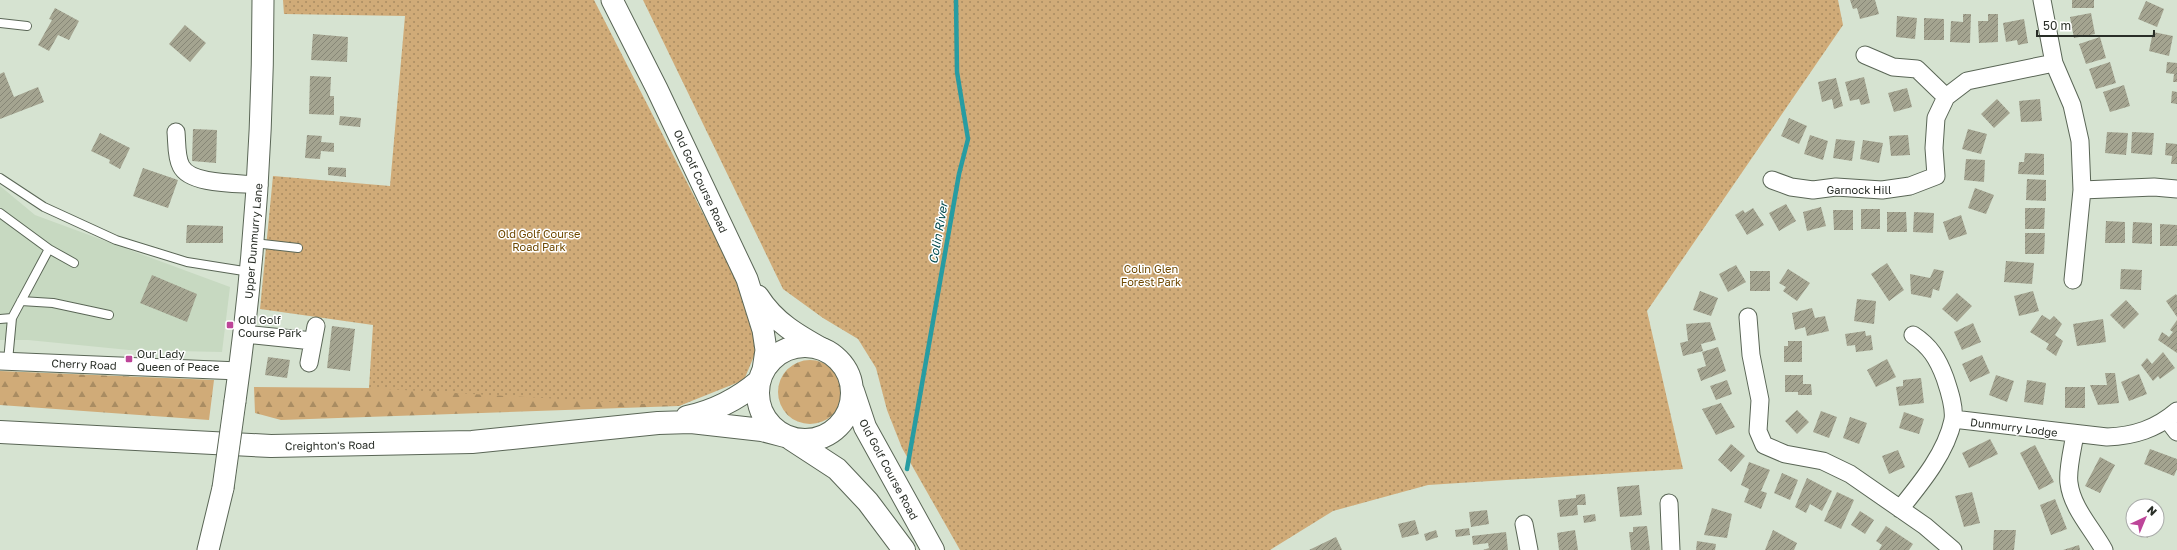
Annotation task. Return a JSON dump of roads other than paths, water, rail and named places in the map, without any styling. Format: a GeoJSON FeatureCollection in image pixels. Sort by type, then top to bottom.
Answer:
{"type":"FeatureCollection","features":[{"type":"Feature","properties":{"kind":"highway"},"geometry":{"type":"LineString","coordinates":[[794,438],[827,435],[839,426],[847,415],[852,401],[852,386],[843,366],[826,351],[812,346],[797,346],[783,351],[771,360],[761,376],[757,394],[759,406],[765,419],[773,429],[794,438],[836,469],[868,502],[906,550]]}},
{"type":"Feature","properties":{"kind":"highway","name":"Creighton's Road"},"geometry":{"type":"LineString","coordinates":[[658,423],[691,416],[720,407],[744,394],[761,376]]}},
{"type":"Feature","properties":{"kind":"highway","name":"Old Golf Course Road"},"geometry":{"type":"LineString","coordinates":[[852,386],[865,427],[933,550]]}},
{"type":"Feature","properties":{"kind":"highway","name":"Creighton's Road"},"geometry":{"type":"LineString","coordinates":[[0,432],[287,446],[472,442],[658,423],[691,422],[762,430],[794,438]]}},
{"type":"Feature","properties":{"kind":"street","name":"Upper Dunmurry Lane"},"geometry":{"type":"LineString","coordinates":[[208,550],[223,488],[244,334],[254,243],[259,185],[263,0]]}},
{"type":"Feature","properties":{"kind":"street","name":"Old Golf Course Road"},"geometry":{"type":"LineString","coordinates":[[612,0],[657,89],[747,279],[764,330],[766,350],[761,376]]}},
{"type":"Feature","properties":{"kind":"street"},"geometry":{"type":"LineString","coordinates":[[2042,0],[2054,63],[2072,105],[2080,141],[2082,190],[2073,280]]}},
{"type":"Feature","properties":{"kind":"street"},"geometry":{"type":"LineString","coordinates":[[1865,55],[1893,67],[1917,69],[1946,97]]}},
{"type":"Feature","properties":{"kind":"street","name":"Garnock Hill"},"geometry":{"type":"LineString","coordinates":[[1772,180],[1791,188],[1813,190],[1836,187],[1882,190],[1910,186],[1936,176],[1934,148],[1936,118],[1946,97],[1967,82],[2054,63]]}},
{"type":"Feature","properties":{"kind":"street"},"geometry":{"type":"LineString","coordinates":[[176,132],[180,164],[184,172],[196,179],[259,185]]}},
{"type":"Feature","properties":{"kind":"street"},"geometry":{"type":"LineString","coordinates":[[2082,190],[2154,187],[2177,189]]}},
{"type":"Feature","properties":{"kind":"street"},"geometry":{"type":"LineString","coordinates":[[747,279],[766,308],[779,322],[826,351]]}},
{"type":"Feature","properties":{"kind":"street"},"geometry":{"type":"LineString","coordinates":[[1748,317],[1751,355],[1760,400],[1758,431],[1764,445],[1785,454],[1823,461],[1850,474],[1925,526],[1953,550]]}},
{"type":"Feature","properties":{"kind":"street"},"geometry":{"type":"LineString","coordinates":[[244,334],[315,334],[310,363]]}},
{"type":"Feature","properties":{"kind":"street"},"geometry":{"type":"LineString","coordinates":[[1900,509],[1935,462],[1953,419],[1949,388],[1939,362],[1927,344],[1913,335]]}},
{"type":"Feature","properties":{"kind":"street","name":"Cherry Road"},"geometry":{"type":"LineString","coordinates":[[4,361],[239,371]]}},
{"type":"Feature","properties":{"kind":"street","name":"Dunmurry Lodge"},"geometry":{"type":"LineString","coordinates":[[1953,419],[2107,437],[2125,437],[2148,431],[2174,421]]}},
{"type":"Feature","properties":{"kind":"street"},"geometry":{"type":"LineString","coordinates":[[2075,434],[2068,482],[2075,505],[2093,530],[2104,550]]}},
{"type":"Feature","properties":{"kind":"street"},"geometry":{"type":"LineString","coordinates":[[1669,503],[1671,550]]}},
{"type":"Feature","properties":{"kind":"street"},"geometry":{"type":"LineString","coordinates":[[1524,524],[1529,550]]}},
{"type":"Feature","properties":{"kind":"lane"},"geometry":{"type":"LineString","coordinates":[[0,23],[27,26]]}},
{"type":"Feature","properties":{"kind":"lane"},"geometry":{"type":"LineString","coordinates":[[0,178],[44,207],[116,240],[186,262],[250,273]]}},
{"type":"Feature","properties":{"kind":"lane"},"geometry":{"type":"LineString","coordinates":[[0,213],[49,249],[74,263]]}},
{"type":"Feature","properties":{"kind":"lane"},"geometry":{"type":"LineString","coordinates":[[254,243],[298,248]]}},
{"type":"Feature","properties":{"kind":"lane"},"geometry":{"type":"LineString","coordinates":[[4,361],[12,318],[49,249]]}},
{"type":"Feature","properties":{"kind":"lane"},"geometry":{"type":"LineString","coordinates":[[21,301],[53,304],[109,315]]}},
{"type":"Feature","properties":{"kind":"lane"},"geometry":{"type":"LineString","coordinates":[[0,319],[12,318]]}},
{"type":"Feature","properties":{"kind":"waterway","name":"Colin River"},"geometry":{"type":"LineString","coordinates":[[907,469],[959,174],[968,139],[957,72],[956,0]]}},
{"type":"Feature","properties":{"kind":"place","name":"Old Golf Course Park"},"geometry":{"type":"Point","coordinates":[230,325]}},
{"type":"Feature","properties":{"kind":"place","name":"Our Lady Queen of Peace"},"geometry":{"type":"Point","coordinates":[129,359]}},
{"type":"Feature","properties":{"kind":"park label","name":"Old Golf Course Road Park"},"geometry":{"type":"Point","coordinates":[539,239]}},
{"type":"Feature","properties":{"kind":"park label","name":"Colin Glen Forest Park"},"geometry":{"type":"Point","coordinates":[1151,274]}}]}
